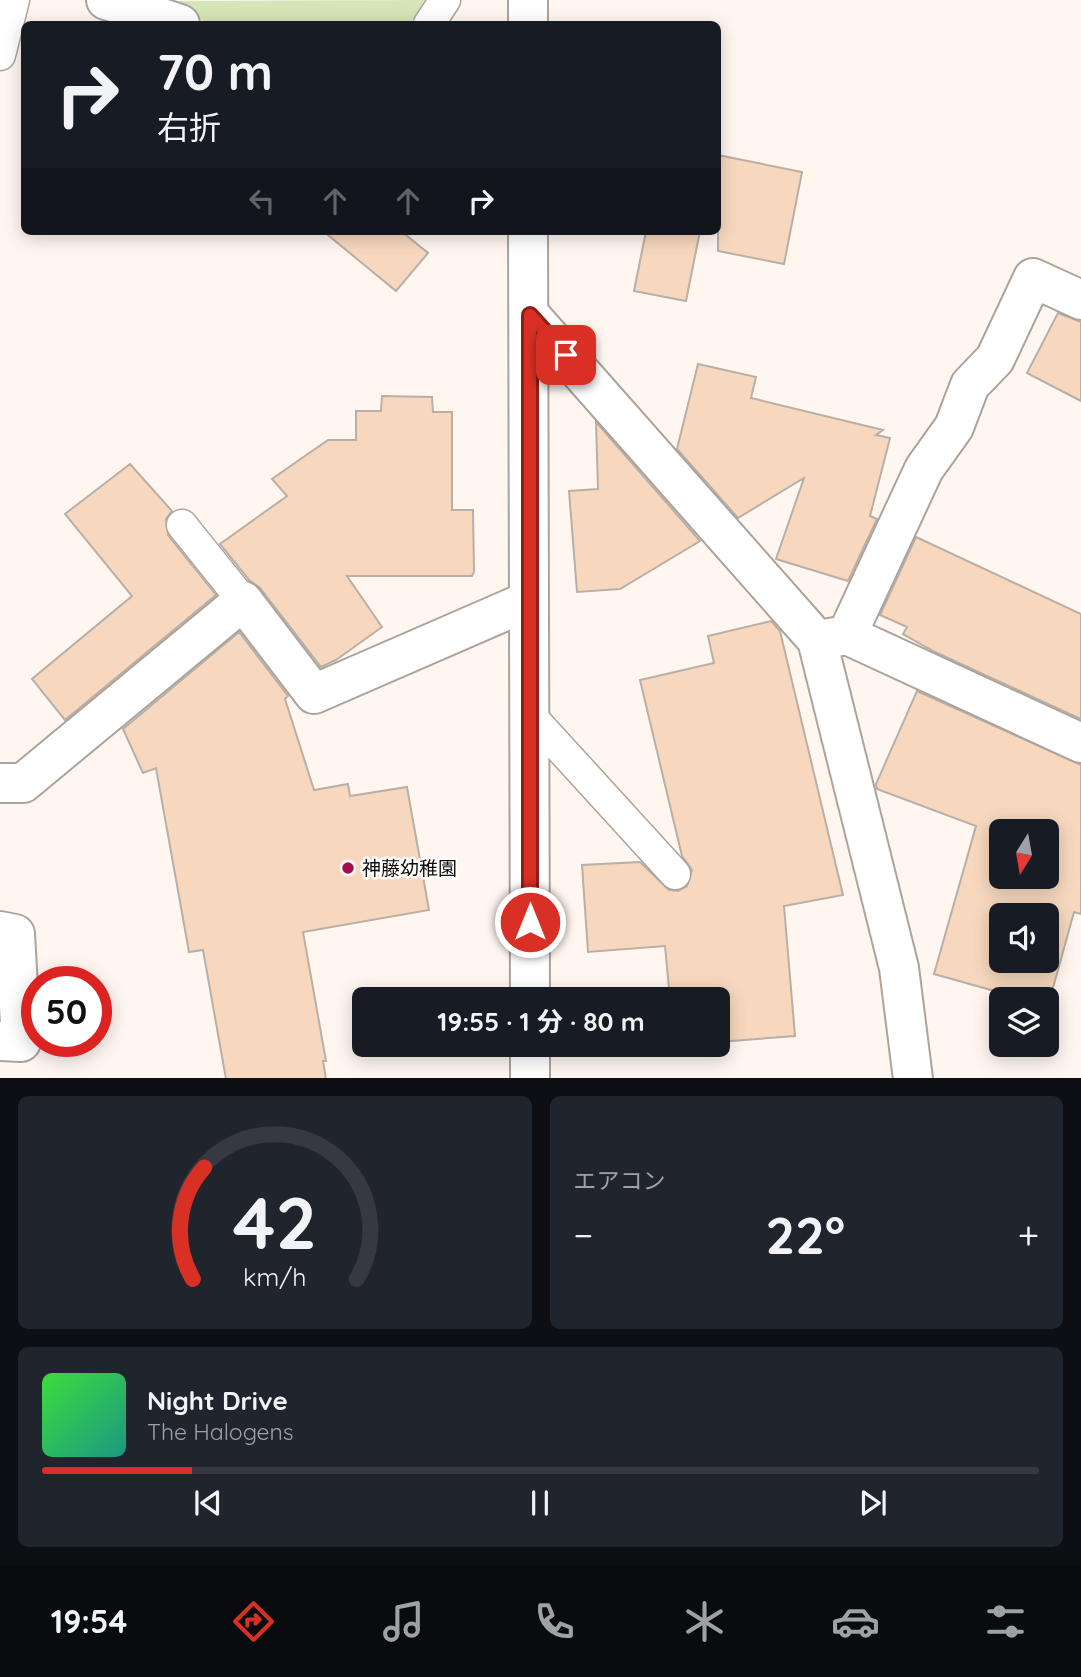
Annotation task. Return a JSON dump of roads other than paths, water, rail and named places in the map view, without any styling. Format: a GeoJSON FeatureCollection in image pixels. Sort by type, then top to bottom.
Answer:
{"type":"FeatureCollection","features":[{"type":"Feature","properties":{"kind":"street"},"geometry":{"type":"LineString","coordinates":[[106,0],[171,21]]}},
{"type":"Feature","properties":{"kind":"street"},"geometry":{"type":"LineString","coordinates":[[528,0],[528,21]]}},
{"type":"Feature","properties":{"kind":"street"},"geometry":{"type":"LineString","coordinates":[[528,235],[530,987]]}},
{"type":"Feature","properties":{"kind":"street"},"geometry":{"type":"LineString","coordinates":[[913,1078],[899,968],[832,637],[924,469],[954,427],[970,385],[995,359],[1033,278],[1081,300]]}},
{"type":"Feature","properties":{"kind":"street"},"geometry":{"type":"LineString","coordinates":[[530,315],[832,637],[1081,743]]}},
{"type":"Feature","properties":{"kind":"street"},"geometry":{"type":"LineString","coordinates":[[0,783],[23,783],[243,601],[314,694],[528,601]]}},
{"type":"Feature","properties":{"kind":"street"},"geometry":{"type":"LineString","coordinates":[[0,931],[15,934],[21,1042],[0,1041]]}},
{"type":"Feature","properties":{"kind":"street"},"geometry":{"type":"LineString","coordinates":[[530,1057],[530,1078]]}},
{"type":"Feature","properties":{"kind":"lane"},"geometry":{"type":"LineString","coordinates":[[0,55],[15,0]]}},
{"type":"Feature","properties":{"kind":"lane"},"geometry":{"type":"LineString","coordinates":[[431,21],[446,0]]}},
{"type":"Feature","properties":{"kind":"lane"},"geometry":{"type":"LineString","coordinates":[[182,525],[243,601]]}},
{"type":"Feature","properties":{"kind":"lane"},"geometry":{"type":"LineString","coordinates":[[529,714],[675,874]]}},
{"type":"Feature","properties":{"kind":"place","name":"神藤幼稚園"},"geometry":{"type":"Point","coordinates":[348,868]}}]}
